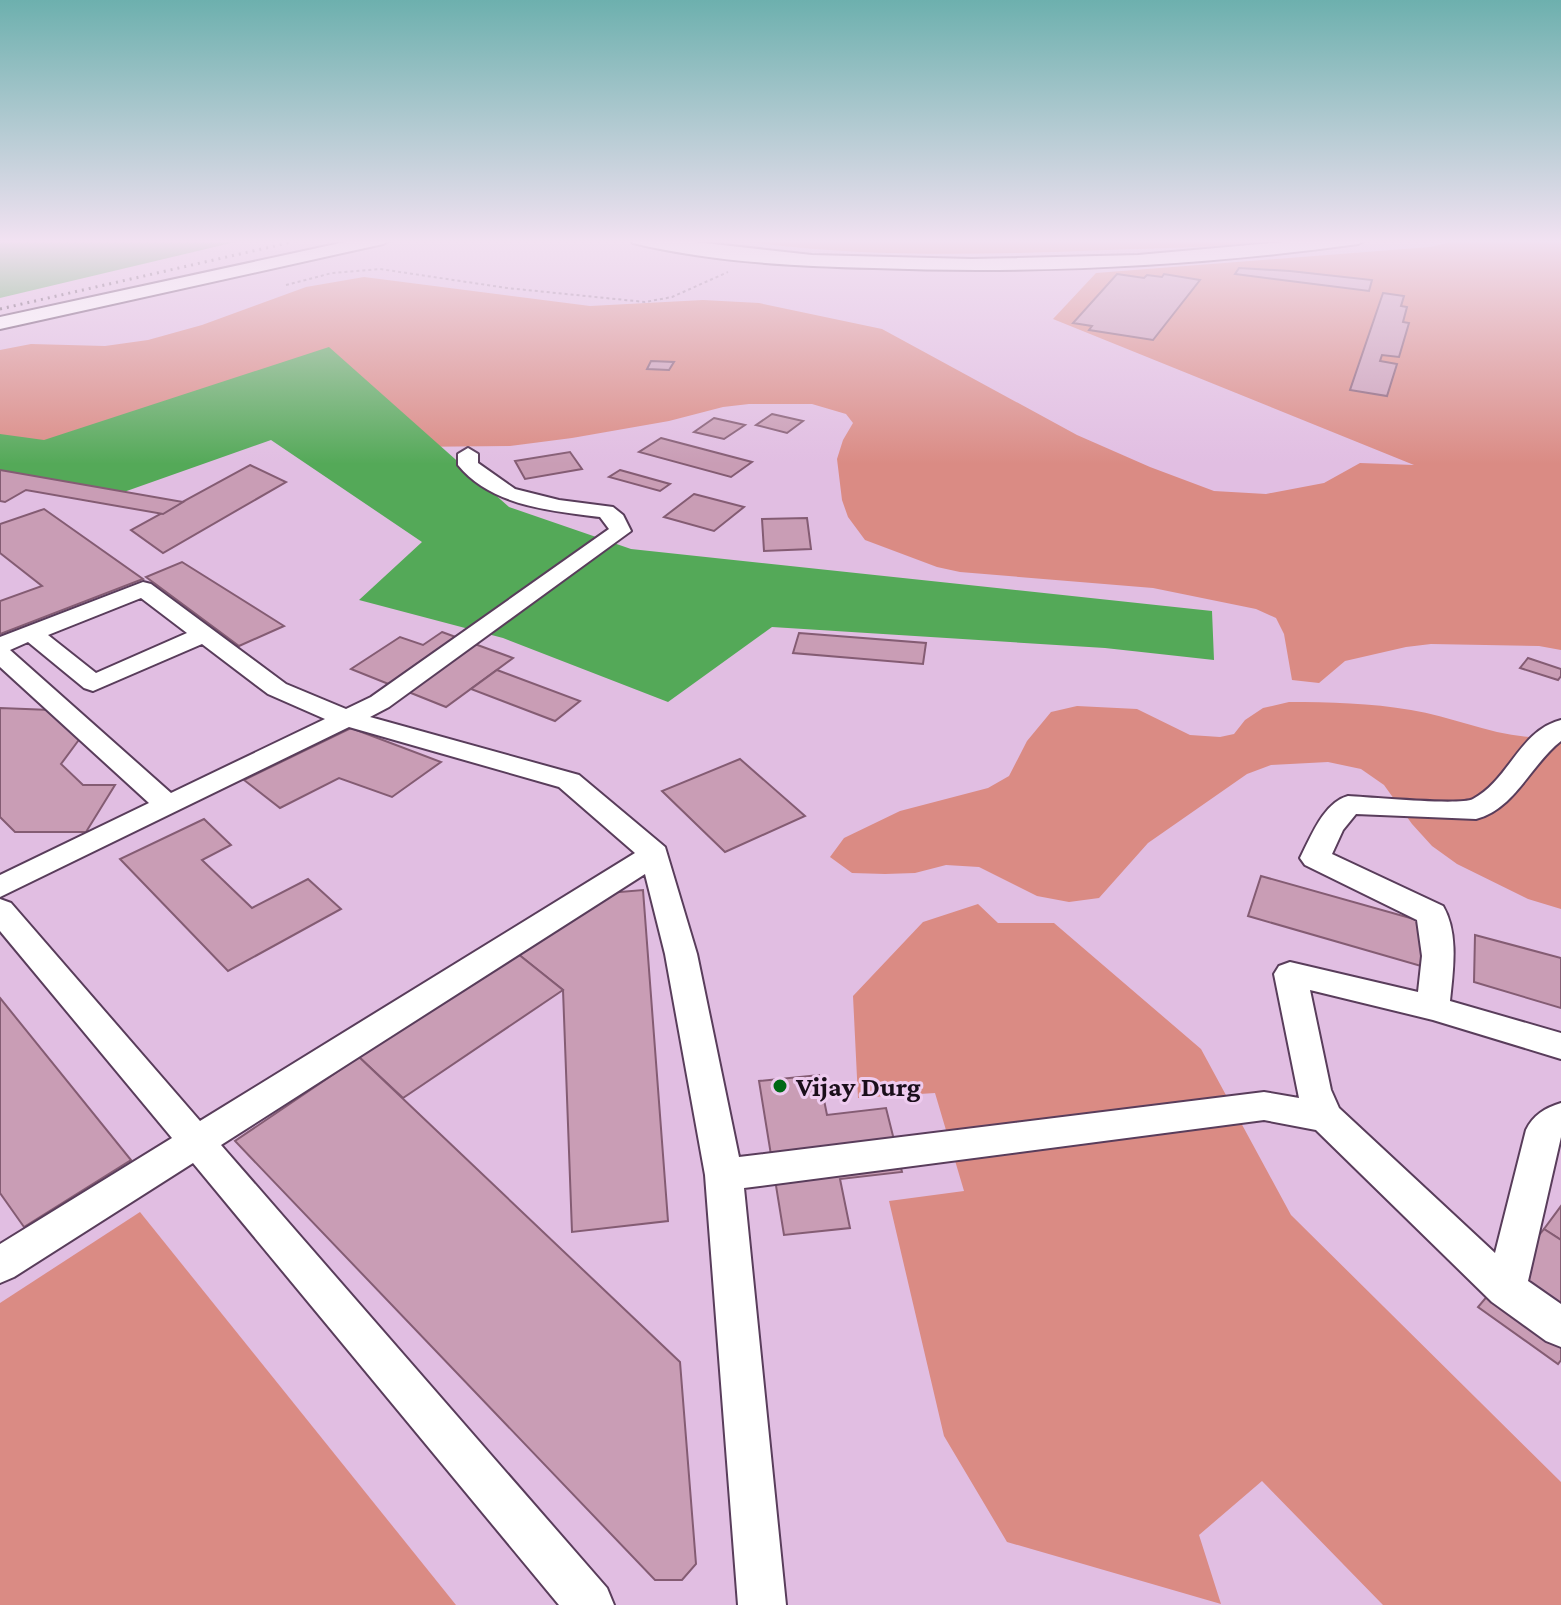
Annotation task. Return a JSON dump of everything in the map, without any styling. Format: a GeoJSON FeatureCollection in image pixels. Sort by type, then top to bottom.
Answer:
{"type":"FeatureCollection","features":[{"type":"Feature","properties":{"kind":"main road"},"geometry":{"type":"LineString","coordinates":[[0,323],[38,314]]}},
{"type":"Feature","properties":{"kind":"lane"},"geometry":{"type":"LineString","coordinates":[[0,887],[166,803],[380,702],[620,531],[616,519],[606,511],[559,506],[508,493],[468,465],[468,454]]}},
{"type":"Feature","properties":{"kind":"lane"},"geometry":{"type":"LineString","coordinates":[[0,645],[143,589],[277,689],[343,717],[569,781],[655,854],[681,954],[724,1175],[762,1605]]}},
{"type":"Feature","properties":{"kind":"lane"},"geometry":{"type":"LineString","coordinates":[[31,633],[93,683],[204,634]]}},
{"type":"Feature","properties":{"kind":"lane"},"geometry":{"type":"LineString","coordinates":[[0,654],[166,803]]}},
{"type":"Feature","properties":{"kind":"lane"},"geometry":{"type":"LineString","coordinates":[[1433,1008],[1438,956],[1432,914],[1315,858],[1330,827],[1348,805],[1476,810],[1499,794],[1537,746],[1561,728]]}},
{"type":"Feature","properties":{"kind":"lane"},"geometry":{"type":"LineString","coordinates":[[4,1254],[196,1141],[655,854]]}},
{"type":"Feature","properties":{"kind":"lane"},"geometry":{"type":"LineString","coordinates":[[0,910],[590,1605]]}},
{"type":"Feature","properties":{"kind":"lane"},"geometry":{"type":"LineString","coordinates":[[1561,1046],[1433,1008],[1290,974],[1313,1090],[1326,1118],[1506,1289],[1561,1328]]}},
{"type":"Feature","properties":{"kind":"lane"},"geometry":{"type":"LineString","coordinates":[[724,1175],[1264,1106],[1326,1118]]}},
{"type":"Feature","properties":{"kind":"lane"},"geometry":{"type":"LineString","coordinates":[[1506,1289],[1544,1130],[1561,1117]]}},
{"type":"Feature","properties":{"kind":"shaded area"},"geometry":{"type":"Polygon","coordinates":[[[232,314],[811,314],[882,329],[1077,435],[1214,491],[1266,494],[1324,483],[1360,463],[1414,465],[1053,319],[1058,314],[1561,314],[1561,650],[1539,646],[1431,644],[1345,661],[1319,683],[1292,680],[1284,634],[1276,618],[1256,609],[1153,588],[960,572],[937,567],[865,540],[848,517],[842,500],[837,459],[853,423],[846,414],[812,404],[723,407],[669,421],[510,446],[404,447],[333,433],[0,455],[0,350],[31,344],[105,346],[148,340],[232,314]]]}},
{"type":"Feature","properties":{"kind":"shaded area"},"geometry":{"type":"Polygon","coordinates":[[[329,347],[509,507],[631,549],[1212,611],[1214,660],[1105,648],[772,627],[668,702],[503,638],[359,600],[422,542],[271,440],[121,493],[0,471],[0,434],[44,440],[329,347]]]}},
{"type":"Feature","properties":{"kind":"shaded area"},"geometry":{"type":"Polygon","coordinates":[[[1289,702],[1350,703],[1396,708],[1504,733],[1542,738],[1561,736],[1561,909],[1528,899],[1457,864],[1432,846],[1384,785],[1361,769],[1328,762],[1271,765],[1247,774],[1148,843],[1099,898],[1069,902],[1037,896],[979,867],[946,865],[915,873],[852,873],[830,857],[844,838],[900,811],[988,788],[1009,776],[1027,741],[1051,712],[1077,706],[1137,709],[1190,735],[1220,737],[1234,734],[1245,720],[1263,708],[1289,702]]]}},
{"type":"Feature","properties":{"kind":"shaded area"},"geometry":{"type":"Polygon","coordinates":[[[978,904],[998,923],[1054,923],[1201,1049],[1291,1215],[1561,1482],[1561,1605],[1383,1605],[1262,1481],[1199,1535],[1221,1604],[1007,1542],[944,1436],[889,1201],[964,1191],[935,1093],[858,1098],[853,996],[923,922],[978,904]]]}},
{"type":"Feature","properties":{"kind":"shaded area"},"geometry":{"type":"Polygon","coordinates":[[[140,1212],[456,1605],[0,1605],[0,1303],[140,1212]]]}},
{"type":"Feature","properties":{"kind":"building"},"geometry":{"type":"Polygon","coordinates":[[[1081,314],[1173,314],[1153,340],[1089,330],[1092,326],[1073,323],[1081,314]]]}},
{"type":"Feature","properties":{"kind":"building"},"geometry":{"type":"Polygon","coordinates":[[[1376,314],[1405,314],[1403,322],[1409,323],[1399,357],[1382,355],[1380,361],[1397,364],[1387,396],[1350,390],[1376,314]]]}},
{"type":"Feature","properties":{"kind":"building"},"geometry":{"type":"Polygon","coordinates":[[[651,361],[674,362],[669,370],[647,369],[651,361]]]}},
{"type":"Feature","properties":{"kind":"building"},"geometry":{"type":"Polygon","coordinates":[[[772,414],[803,421],[787,433],[756,425],[772,414]]]}},
{"type":"Feature","properties":{"kind":"building"},"geometry":{"type":"Polygon","coordinates":[[[714,418],[745,425],[724,439],[694,432],[714,418]]]}},
{"type":"Feature","properties":{"kind":"building"},"geometry":{"type":"Polygon","coordinates":[[[661,438],[752,462],[731,477],[639,452],[661,438]]]}},
{"type":"Feature","properties":{"kind":"building"},"geometry":{"type":"Polygon","coordinates":[[[570,452],[582,469],[525,479],[515,461],[570,452]]]}},
{"type":"Feature","properties":{"kind":"building"},"geometry":{"type":"Polygon","coordinates":[[[250,465],[286,482],[163,553],[131,530],[250,465]]]}},
{"type":"Feature","properties":{"kind":"building"},"geometry":{"type":"Polygon","coordinates":[[[0,470],[183,502],[163,514],[26,490],[5,502],[0,501],[0,470]]]}},
{"type":"Feature","properties":{"kind":"building"},"geometry":{"type":"Polygon","coordinates":[[[620,470],[670,484],[660,491],[609,477],[620,470]]]}},
{"type":"Feature","properties":{"kind":"building"},"geometry":{"type":"Polygon","coordinates":[[[694,494],[744,507],[714,531],[664,517],[694,494]]]}},
{"type":"Feature","properties":{"kind":"building"},"geometry":{"type":"Polygon","coordinates":[[[44,509],[143,579],[0,634],[0,601],[42,586],[0,553],[0,524],[44,509]]]}},
{"type":"Feature","properties":{"kind":"building"},"geometry":{"type":"Polygon","coordinates":[[[807,518],[811,549],[764,551],[762,519],[807,518]]]}},
{"type":"Feature","properties":{"kind":"building"},"geometry":{"type":"Polygon","coordinates":[[[182,562],[284,626],[239,646],[146,577],[182,562]]]}},
{"type":"Feature","properties":{"kind":"building"},"geometry":{"type":"Polygon","coordinates":[[[442,632],[513,658],[446,707],[351,669],[400,637],[423,645],[442,632]]]}},
{"type":"Feature","properties":{"kind":"building"},"geometry":{"type":"Polygon","coordinates":[[[799,633],[926,643],[923,664],[793,653],[799,633]]]}},
{"type":"Feature","properties":{"kind":"building"},"geometry":{"type":"Polygon","coordinates":[[[1528,658],[1561,669],[1561,676],[1558,680],[1520,668],[1528,658]]]}},
{"type":"Feature","properties":{"kind":"building"},"geometry":{"type":"Polygon","coordinates":[[[497,670],[580,701],[555,721],[471,689],[497,670]]]}},
{"type":"Feature","properties":{"kind":"building"},"geometry":{"type":"Polygon","coordinates":[[[0,708],[51,710],[81,737],[61,764],[83,785],[115,785],[86,832],[15,832],[0,817],[0,708]]]}},
{"type":"Feature","properties":{"kind":"building"},"geometry":{"type":"Polygon","coordinates":[[[351,728],[441,762],[392,797],[339,778],[280,808],[244,780],[351,728]]]}},
{"type":"Feature","properties":{"kind":"building"},"geometry":{"type":"Polygon","coordinates":[[[740,759],[805,816],[725,852],[662,791],[740,759]]]}},
{"type":"Feature","properties":{"kind":"building"},"geometry":{"type":"Polygon","coordinates":[[[204,819],[231,845],[202,860],[252,908],[308,879],[341,909],[228,971],[120,859],[204,819]]]}},
{"type":"Feature","properties":{"kind":"building"},"geometry":{"type":"Polygon","coordinates":[[[1261,876],[1428,923],[1421,966],[1248,916],[1261,876]]]}},
{"type":"Feature","properties":{"kind":"building"},"geometry":{"type":"Polygon","coordinates":[[[643,890],[668,1221],[572,1232],[563,990],[518,954],[608,893],[643,890]]]}},
{"type":"Feature","properties":{"kind":"building"},"geometry":{"type":"Polygon","coordinates":[[[1475,935],[1561,958],[1561,1008],[1474,982],[1475,935]]]}},
{"type":"Feature","properties":{"kind":"building"},"geometry":{"type":"Polygon","coordinates":[[[518,954],[563,990],[403,1098],[359,1057],[518,954]]]}},
{"type":"Feature","properties":{"kind":"building"},"geometry":{"type":"Polygon","coordinates":[[[0,998],[131,1160],[24,1227],[0,1193],[0,998]]]}},
{"type":"Feature","properties":{"kind":"building"},"geometry":{"type":"Polygon","coordinates":[[[359,1057],[680,1362],[696,1564],[682,1580],[655,1580],[235,1141],[359,1057]]]}},
{"type":"Feature","properties":{"kind":"building"},"geometry":{"type":"Polygon","coordinates":[[[819,1075],[827,1115],[886,1108],[902,1172],[840,1179],[850,1228],[784,1235],[759,1081],[819,1075]]]}},
{"type":"Feature","properties":{"kind":"building"},"geometry":{"type":"Polygon","coordinates":[[[1561,1206],[1561,1240],[1544,1229],[1561,1206]]]}},
{"type":"Feature","properties":{"kind":"building"},"geometry":{"type":"Polygon","coordinates":[[[1544,1229],[1561,1240],[1561,1360],[1558,1364],[1478,1307],[1544,1229]]]}},
{"type":"Feature","properties":{"kind":"place","name":"Vijay Durg"},"geometry":{"type":"Point","coordinates":[780,1086]}}]}
